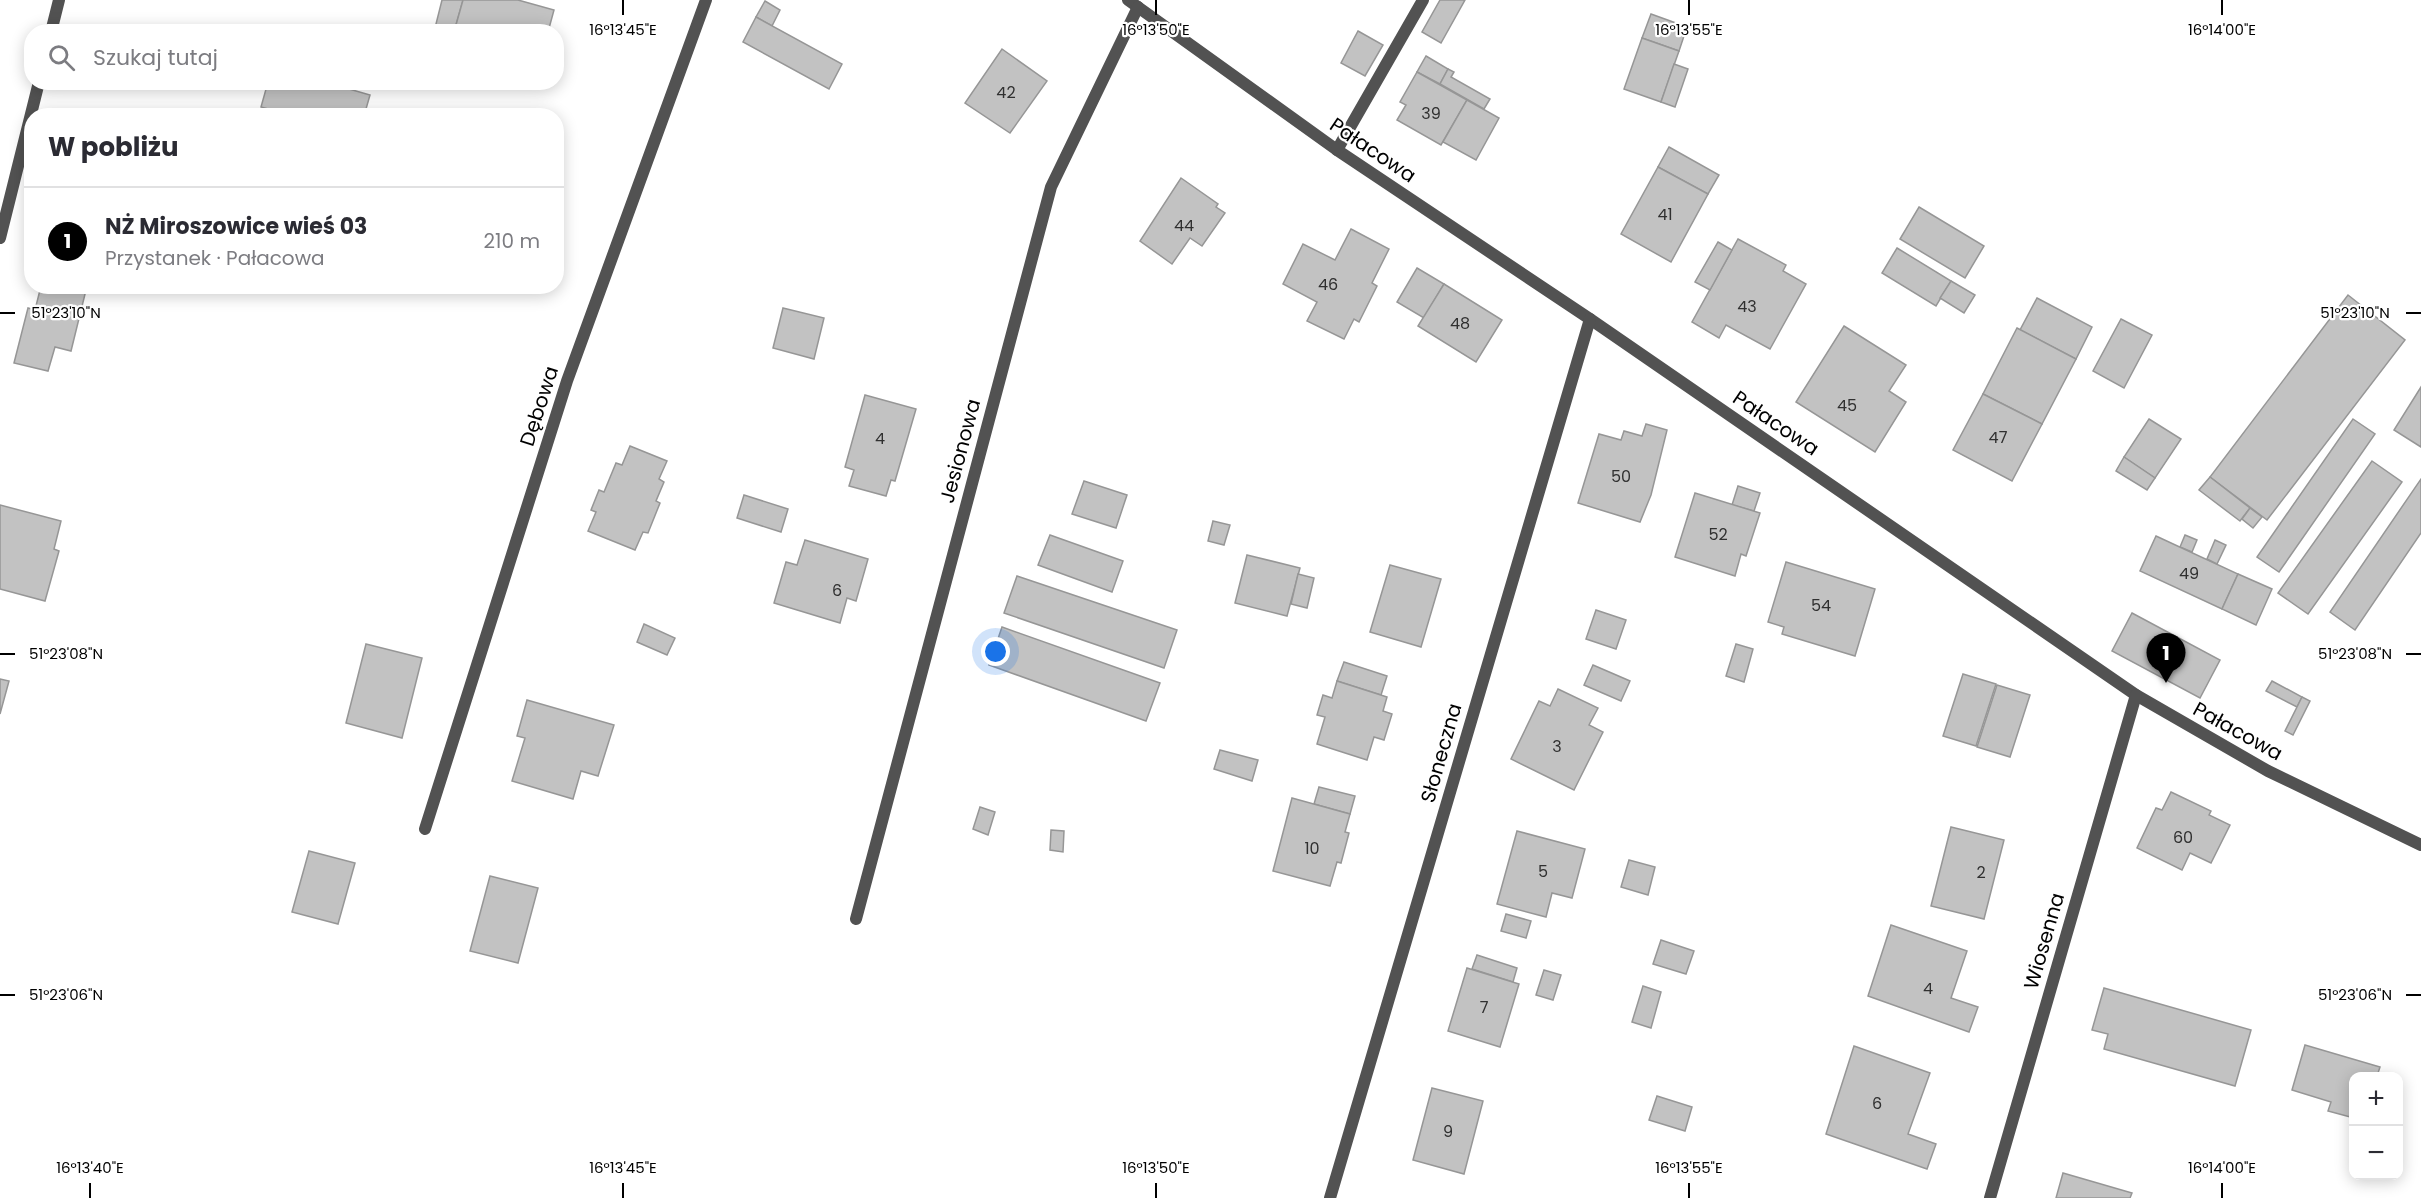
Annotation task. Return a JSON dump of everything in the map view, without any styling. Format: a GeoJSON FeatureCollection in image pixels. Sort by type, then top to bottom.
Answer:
{"type":"FeatureCollection","features":[{"type":"Feature","properties":{"kind":"street"},"geometry":{"type":"LineString","coordinates":[[53,24],[59,0]]}},
{"type":"Feature","properties":{"kind":"street","name":"Dębowa"},"geometry":{"type":"LineString","coordinates":[[425,829],[567,381],[706,0]]}},
{"type":"Feature","properties":{"kind":"street"},"geometry":{"type":"LineString","coordinates":[[1337,150],[1424,0]]}},
{"type":"Feature","properties":{"kind":"street","name":"Pałacowa"},"geometry":{"type":"LineString","coordinates":[[1133,4],[1337,150],[1590,319],[2136,695],[2268,771],[2421,845]]}},
{"type":"Feature","properties":{"kind":"street","name":"Jesionowa"},"geometry":{"type":"LineString","coordinates":[[856,919],[1051,187],[1133,4]]}},
{"type":"Feature","properties":{"kind":"street"},"geometry":{"type":"LineString","coordinates":[[32,108],[37,90]]}},
{"type":"Feature","properties":{"kind":"street"},"geometry":{"type":"LineString","coordinates":[[0,238],[24,142]]}},
{"type":"Feature","properties":{"kind":"street","name":"Słoneczna"},"geometry":{"type":"LineString","coordinates":[[1330,1198],[1590,319]]}},
{"type":"Feature","properties":{"kind":"street","name":"Wiosenna"},"geometry":{"type":"LineString","coordinates":[[1990,1198],[2136,695]]}},
{"type":"Feature","properties":{"kind":"building"},"geometry":{"type":"Polygon","coordinates":[[[442,0],[463,0],[456,24],[436,24],[442,0]]]}},
{"type":"Feature","properties":{"kind":"building"},"geometry":{"type":"Polygon","coordinates":[[[463,0],[518,0],[554,10],[550,24],[456,24],[463,0]]]}},
{"type":"Feature","properties":{"kind":"building"},"geometry":{"type":"Polygon","coordinates":[[[1440,0],[1465,0],[1441,43],[1422,32],[1440,0]]]}},
{"type":"Feature","properties":{"kind":"building"},"geometry":{"type":"Polygon","coordinates":[[[765,1],[780,10],[772,26],[756,17],[765,1]]]}},
{"type":"Feature","properties":{"kind":"building"},"geometry":{"type":"Polygon","coordinates":[[[1651,14],[1687,27],[1679,51],[1642,38],[1651,14]]]}},
{"type":"Feature","properties":{"kind":"building"},"geometry":{"type":"Polygon","coordinates":[[[756,17],[842,64],[829,89],[743,42],[756,17]]]}},
{"type":"Feature","properties":{"kind":"building"},"geometry":{"type":"Polygon","coordinates":[[[1358,31],[1383,45],[1365,76],[1341,63],[1358,31]]]}},
{"type":"Feature","properties":{"kind":"building"},"geometry":{"type":"Polygon","coordinates":[[[1642,38],[1679,51],[1661,102],[1624,89],[1642,38]]]}},
{"type":"Feature","properties":{"kind":"building"},"geometry":{"type":"Polygon","coordinates":[[[1002,49],[1047,81],[1010,133],[965,103],[1002,49]]]}},
{"type":"Feature","properties":{"kind":"building"},"geometry":{"type":"Polygon","coordinates":[[[1426,56],[1448,69],[1440,84],[1417,72],[1426,56]]]}},
{"type":"Feature","properties":{"kind":"building"},"geometry":{"type":"Polygon","coordinates":[[[1674,64],[1688,69],[1675,107],[1661,102],[1674,64]]]}},
{"type":"Feature","properties":{"kind":"building"},"geometry":{"type":"Polygon","coordinates":[[[1448,69],[1454,72],[1451,77],[1490,99],[1484,109],[1440,84],[1448,69]]]}},
{"type":"Feature","properties":{"kind":"building"},"geometry":{"type":"Polygon","coordinates":[[[1417,72],[1467,100],[1441,145],[1397,120],[1406,105],[1400,102],[1417,72]]]}},
{"type":"Feature","properties":{"kind":"building"},"geometry":{"type":"Polygon","coordinates":[[[266,90],[353,90],[370,95],[366,108],[261,107],[266,90]]]}},
{"type":"Feature","properties":{"kind":"building"},"geometry":{"type":"Polygon","coordinates":[[[1467,100],[1499,118],[1476,160],[1443,142],[1467,100]]]}},
{"type":"Feature","properties":{"kind":"building"},"geometry":{"type":"Polygon","coordinates":[[[1669,147],[1719,175],[1708,194],[1658,167],[1669,147]]]}},
{"type":"Feature","properties":{"kind":"building"},"geometry":{"type":"Polygon","coordinates":[[[1658,167],[1708,194],[1671,262],[1621,234],[1658,167]]]}},
{"type":"Feature","properties":{"kind":"building"},"geometry":{"type":"Polygon","coordinates":[[[1181,178],[1218,204],[1216,207],[1225,213],[1202,246],[1190,238],[1172,264],[1140,241],[1181,178]]]}},
{"type":"Feature","properties":{"kind":"building"},"geometry":{"type":"Polygon","coordinates":[[[1919,207],[1984,246],[1965,278],[1900,239],[1919,207]]]}},
{"type":"Feature","properties":{"kind":"building"},"geometry":{"type":"Polygon","coordinates":[[[1351,229],[1389,249],[1372,283],[1377,286],[1359,322],[1354,319],[1344,339],[1307,321],[1317,302],[1283,284],[1303,244],[1335,260],[1351,229]]]}},
{"type":"Feature","properties":{"kind":"building"},"geometry":{"type":"Polygon","coordinates":[[[1738,239],[1786,265],[1783,271],[1806,284],[1770,349],[1726,325],[1719,338],[1692,322],[1738,239]]]}},
{"type":"Feature","properties":{"kind":"building"},"geometry":{"type":"Polygon","coordinates":[[[1718,242],[1732,250],[1710,290],[1695,282],[1718,242]]]}},
{"type":"Feature","properties":{"kind":"building"},"geometry":{"type":"Polygon","coordinates":[[[1897,248],[1951,281],[1936,306],[1882,273],[1897,248]]]}},
{"type":"Feature","properties":{"kind":"building"},"geometry":{"type":"Polygon","coordinates":[[[1417,268],[1444,284],[1424,318],[1397,302],[1417,268]]]}},
{"type":"Feature","properties":{"kind":"building"},"geometry":{"type":"Polygon","coordinates":[[[1951,281],[1975,295],[1964,313],[1940,298],[1951,281]]]}},
{"type":"Feature","properties":{"kind":"building"},"geometry":{"type":"Polygon","coordinates":[[[1444,284],[1502,320],[1476,362],[1418,326],[1444,284]]]}},
{"type":"Feature","properties":{"kind":"building"},"geometry":{"type":"Polygon","coordinates":[[[39,294],[85,294],[71,351],[55,347],[48,371],[14,363],[28,308],[35,310],[39,294]]]}},
{"type":"Feature","properties":{"kind":"building"},"geometry":{"type":"Polygon","coordinates":[[[2348,295],[2405,340],[2267,520],[2210,477],[2348,295]]]}},
{"type":"Feature","properties":{"kind":"building"},"geometry":{"type":"Polygon","coordinates":[[[2037,298],[2092,327],[2076,359],[2020,330],[2037,298]]]}},
{"type":"Feature","properties":{"kind":"building"},"geometry":{"type":"Polygon","coordinates":[[[783,308],[824,318],[814,359],[773,348],[783,308]]]}},
{"type":"Feature","properties":{"kind":"building"},"geometry":{"type":"Polygon","coordinates":[[[2121,319],[2152,335],[2124,388],[2093,371],[2121,319]]]}},
{"type":"Feature","properties":{"kind":"building"},"geometry":{"type":"Polygon","coordinates":[[[1844,326],[1906,365],[1889,391],[1906,402],[1875,452],[1796,402],[1844,326]]]}},
{"type":"Feature","properties":{"kind":"building"},"geometry":{"type":"Polygon","coordinates":[[[2017,328],[2076,359],[2042,424],[1983,394],[2017,328]]]}},
{"type":"Feature","properties":{"kind":"building"},"geometry":{"type":"Polygon","coordinates":[[[2421,387],[2421,447],[2394,430],[2421,387]]]}},
{"type":"Feature","properties":{"kind":"building"},"geometry":{"type":"Polygon","coordinates":[[[1983,394],[2042,424],[2012,481],[1953,450],[1983,394]]]}},
{"type":"Feature","properties":{"kind":"building"},"geometry":{"type":"Polygon","coordinates":[[[865,395],[916,409],[895,481],[891,480],[886,496],[849,486],[854,470],[845,467],[865,395]]]}},
{"type":"Feature","properties":{"kind":"building"},"geometry":{"type":"Polygon","coordinates":[[[2149,419],[2181,439],[2155,478],[2124,457],[2149,419]]]}},
{"type":"Feature","properties":{"kind":"building"},"geometry":{"type":"Polygon","coordinates":[[[2353,419],[2375,434],[2279,572],[2257,557],[2353,419]]]}},
{"type":"Feature","properties":{"kind":"building"},"geometry":{"type":"Polygon","coordinates":[[[1646,424],[1667,430],[1651,495],[1640,522],[1578,503],[1599,434],[1621,440],[1624,431],[1642,436],[1646,424]]]}},
{"type":"Feature","properties":{"kind":"building"},"geometry":{"type":"Polygon","coordinates":[[[630,446],[667,461],[659,479],[664,482],[656,501],[660,503],[648,533],[643,532],[635,550],[588,531],[596,512],[591,510],[599,490],[604,492],[616,463],[622,465],[630,446]]]}},
{"type":"Feature","properties":{"kind":"building"},"geometry":{"type":"Polygon","coordinates":[[[2124,457],[2155,478],[2147,490],[2116,471],[2124,457]]]}},
{"type":"Feature","properties":{"kind":"building"},"geometry":{"type":"Polygon","coordinates":[[[2372,461],[2402,482],[2308,614],[2278,593],[2372,461]]]}},
{"type":"Feature","properties":{"kind":"building"},"geometry":{"type":"Polygon","coordinates":[[[2210,477],[2250,508],[2240,521],[2199,490],[2210,477]]]}},
{"type":"Feature","properties":{"kind":"building"},"geometry":{"type":"Polygon","coordinates":[[[2421,479],[2421,533],[2355,630],[2330,612],[2421,479]]]}},
{"type":"Feature","properties":{"kind":"building"},"geometry":{"type":"Polygon","coordinates":[[[1084,481],[1127,495],[1116,528],[1072,514],[1084,481]]]}},
{"type":"Feature","properties":{"kind":"building"},"geometry":{"type":"Polygon","coordinates":[[[1738,486],[1760,493],[1754,511],[1732,505],[1738,486]]]}},
{"type":"Feature","properties":{"kind":"building"},"geometry":{"type":"Polygon","coordinates":[[[1695,493],[1760,513],[1746,556],[1741,554],[1735,576],[1675,557],[1695,493]]]}},
{"type":"Feature","properties":{"kind":"building"},"geometry":{"type":"Polygon","coordinates":[[[744,495],[788,509],[781,532],[737,518],[744,495]]]}},
{"type":"Feature","properties":{"kind":"building"},"geometry":{"type":"Polygon","coordinates":[[[0,505],[61,521],[54,549],[59,551],[45,601],[0,589],[0,505]]]}},
{"type":"Feature","properties":{"kind":"building"},"geometry":{"type":"Polygon","coordinates":[[[2250,508],[2262,517],[2253,528],[2242,519],[2250,508]]]}},
{"type":"Feature","properties":{"kind":"building"},"geometry":{"type":"Polygon","coordinates":[[[1213,521],[1230,525],[1224,545],[1208,541],[1213,521]]]}},
{"type":"Feature","properties":{"kind":"building"},"geometry":{"type":"Polygon","coordinates":[[[1050,535],[1123,561],[1112,592],[1038,565],[1050,535]]]}},
{"type":"Feature","properties":{"kind":"building"},"geometry":{"type":"Polygon","coordinates":[[[2185,535],[2197,540],[2192,552],[2180,547],[2185,535]]]}},
{"type":"Feature","properties":{"kind":"building"},"geometry":{"type":"Polygon","coordinates":[[[2156,536],[2238,574],[2222,609],[2140,571],[2156,536]]]}},
{"type":"Feature","properties":{"kind":"building"},"geometry":{"type":"Polygon","coordinates":[[[805,540],[868,559],[856,601],[847,598],[840,623],[774,603],[786,562],[797,565],[805,540]]]}},
{"type":"Feature","properties":{"kind":"building"},"geometry":{"type":"Polygon","coordinates":[[[2215,540],[2226,545],[2217,564],[2207,559],[2215,540]]]}},
{"type":"Feature","properties":{"kind":"building"},"geometry":{"type":"Polygon","coordinates":[[[1247,555],[1300,568],[1287,616],[1235,603],[1247,555]]]}},
{"type":"Feature","properties":{"kind":"building"},"geometry":{"type":"Polygon","coordinates":[[[1786,562],[1875,589],[1855,656],[1782,634],[1784,627],[1768,622],[1786,562]]]}},
{"type":"Feature","properties":{"kind":"building"},"geometry":{"type":"Polygon","coordinates":[[[1390,565],[1441,579],[1421,647],[1370,632],[1390,565]]]}},
{"type":"Feature","properties":{"kind":"building"},"geometry":{"type":"Polygon","coordinates":[[[1298,574],[1314,578],[1307,608],[1291,604],[1298,574]]]}},
{"type":"Feature","properties":{"kind":"building"},"geometry":{"type":"Polygon","coordinates":[[[2238,574],[2272,589],[2256,625],[2222,609],[2238,574]]]}},
{"type":"Feature","properties":{"kind":"building"},"geometry":{"type":"Polygon","coordinates":[[[1017,576],[1177,630],[1164,668],[1004,613],[1017,576]]]}},
{"type":"Feature","properties":{"kind":"building"},"geometry":{"type":"Polygon","coordinates":[[[1596,610],[1626,620],[1616,649],[1586,639],[1596,610]]]}},
{"type":"Feature","properties":{"kind":"building"},"geometry":{"type":"Polygon","coordinates":[[[2132,613],[2220,660],[2200,698],[2112,651],[2132,613]]]}},
{"type":"Feature","properties":{"kind":"building"},"geometry":{"type":"Polygon","coordinates":[[[644,624],[675,638],[667,655],[637,642],[644,624]]]}},
{"type":"Feature","properties":{"kind":"building"},"geometry":{"type":"Polygon","coordinates":[[[1002,627],[1160,683],[1146,721],[989,665],[1002,627]]]}},
{"type":"Feature","properties":{"kind":"building"},"geometry":{"type":"Polygon","coordinates":[[[366,644],[422,658],[402,738],[346,723],[366,644]]]}},
{"type":"Feature","properties":{"kind":"building"},"geometry":{"type":"Polygon","coordinates":[[[1736,644],[1753,649],[1744,682],[1726,676],[1736,644]]]}},
{"type":"Feature","properties":{"kind":"building"},"geometry":{"type":"Polygon","coordinates":[[[1344,662],[1387,676],[1381,695],[1337,681],[1344,662]]]}},
{"type":"Feature","properties":{"kind":"building"},"geometry":{"type":"Polygon","coordinates":[[[1593,665],[1630,681],[1621,701],[1584,685],[1593,665]]]}},
{"type":"Feature","properties":{"kind":"building"},"geometry":{"type":"Polygon","coordinates":[[[1963,674],[1996,684],[1976,746],[1943,736],[1963,674]]]}},
{"type":"Feature","properties":{"kind":"building"},"geometry":{"type":"Polygon","coordinates":[[[0,679],[9,681],[0,714],[0,679]]]}},
{"type":"Feature","properties":{"kind":"building"},"geometry":{"type":"Polygon","coordinates":[[[1337,681],[1387,697],[1383,711],[1392,714],[1384,740],[1374,737],[1367,760],[1317,744],[1325,717],[1317,715],[1323,695],[1332,698],[1337,681]]]}},
{"type":"Feature","properties":{"kind":"building"},"geometry":{"type":"Polygon","coordinates":[[[2272,681],[2302,697],[2297,707],[2266,691],[2272,681]]]}},
{"type":"Feature","properties":{"kind":"building"},"geometry":{"type":"Polygon","coordinates":[[[1997,685],[2030,695],[2010,757],[1977,747],[1997,685]]]}},
{"type":"Feature","properties":{"kind":"building"},"geometry":{"type":"Polygon","coordinates":[[[1558,689],[1598,708],[1589,725],[1603,732],[1574,790],[1511,759],[1539,701],[1550,706],[1558,689]]]}},
{"type":"Feature","properties":{"kind":"building"},"geometry":{"type":"Polygon","coordinates":[[[2302,697],[2310,701],[2293,735],[2285,731],[2302,697]]]}},
{"type":"Feature","properties":{"kind":"building"},"geometry":{"type":"Polygon","coordinates":[[[527,700],[614,725],[598,776],[581,771],[573,799],[512,781],[525,738],[517,736],[527,700]]]}},
{"type":"Feature","properties":{"kind":"building"},"geometry":{"type":"Polygon","coordinates":[[[1220,750],[1258,760],[1252,781],[1214,769],[1220,750]]]}},
{"type":"Feature","properties":{"kind":"building"},"geometry":{"type":"Polygon","coordinates":[[[1319,787],[1355,796],[1350,814],[1314,804],[1319,787]]]}},
{"type":"Feature","properties":{"kind":"building"},"geometry":{"type":"Polygon","coordinates":[[[2171,792],[2211,811],[2209,815],[2230,825],[2211,863],[2190,853],[2182,870],[2137,848],[2156,808],[2162,810],[2171,792]]]}},
{"type":"Feature","properties":{"kind":"building"},"geometry":{"type":"Polygon","coordinates":[[[1292,798],[1350,814],[1345,832],[1349,833],[1341,863],[1337,862],[1330,886],[1273,871],[1292,798]]]}},
{"type":"Feature","properties":{"kind":"building"},"geometry":{"type":"Polygon","coordinates":[[[980,807],[995,812],[988,835],[973,829],[980,807]]]}},
{"type":"Feature","properties":{"kind":"building"},"geometry":{"type":"Polygon","coordinates":[[[1951,827],[2004,840],[1984,919],[1931,906],[1951,827]]]}},
{"type":"Feature","properties":{"kind":"building"},"geometry":{"type":"Polygon","coordinates":[[[1051,830],[1064,831],[1063,852],[1050,850],[1051,830]]]}},
{"type":"Feature","properties":{"kind":"building"},"geometry":{"type":"Polygon","coordinates":[[[1517,831],[1585,849],[1572,898],[1552,893],[1546,917],[1497,904],[1517,831]]]}},
{"type":"Feature","properties":{"kind":"building"},"geometry":{"type":"Polygon","coordinates":[[[309,851],[355,863],[338,924],[292,912],[309,851]]]}},
{"type":"Feature","properties":{"kind":"building"},"geometry":{"type":"Polygon","coordinates":[[[1629,860],[1655,867],[1648,895],[1621,887],[1629,860]]]}},
{"type":"Feature","properties":{"kind":"building"},"geometry":{"type":"Polygon","coordinates":[[[490,876],[538,888],[518,963],[470,951],[490,876]]]}},
{"type":"Feature","properties":{"kind":"building"},"geometry":{"type":"Polygon","coordinates":[[[1506,914],[1531,921],[1526,938],[1501,931],[1506,914]]]}},
{"type":"Feature","properties":{"kind":"building"},"geometry":{"type":"Polygon","coordinates":[[[1891,925],[1967,951],[1951,998],[1978,1007],[1969,1032],[1868,996],[1891,925]]]}},
{"type":"Feature","properties":{"kind":"building"},"geometry":{"type":"Polygon","coordinates":[[[1661,940],[1694,951],[1686,974],[1653,964],[1661,940]]]}},
{"type":"Feature","properties":{"kind":"building"},"geometry":{"type":"Polygon","coordinates":[[[1477,955],[1517,968],[1513,982],[1472,969],[1477,955]]]}},
{"type":"Feature","properties":{"kind":"building"},"geometry":{"type":"Polygon","coordinates":[[[1467,968],[1519,984],[1500,1047],[1448,1031],[1467,968]]]}},
{"type":"Feature","properties":{"kind":"building"},"geometry":{"type":"Polygon","coordinates":[[[1544,970],[1561,975],[1553,1000],[1536,995],[1544,970]]]}},
{"type":"Feature","properties":{"kind":"building"},"geometry":{"type":"Polygon","coordinates":[[[1643,986],[1661,992],[1651,1028],[1632,1022],[1643,986]]]}},
{"type":"Feature","properties":{"kind":"building"},"geometry":{"type":"Polygon","coordinates":[[[2104,988],[2251,1030],[2235,1086],[2104,1049],[2108,1034],[2092,1030],[2104,988]]]}},
{"type":"Feature","properties":{"kind":"building"},"geometry":{"type":"Polygon","coordinates":[[[2305,1045],[2380,1067],[2378,1072],[2349,1072],[2349,1117],[2328,1111],[2331,1102],[2292,1090],[2305,1045]]]}},
{"type":"Feature","properties":{"kind":"building"},"geometry":{"type":"Polygon","coordinates":[[[1854,1046],[1930,1073],[1908,1134],[1936,1144],[1927,1169],[1826,1134],[1854,1046]]]}},
{"type":"Feature","properties":{"kind":"building"},"geometry":{"type":"Polygon","coordinates":[[[1432,1088],[1483,1101],[1464,1174],[1413,1160],[1432,1088]]]}},
{"type":"Feature","properties":{"kind":"building"},"geometry":{"type":"Polygon","coordinates":[[[1657,1096],[1692,1107],[1685,1131],[1649,1120],[1657,1096]]]}},
{"type":"Feature","properties":{"kind":"building"},"geometry":{"type":"Polygon","coordinates":[[[2063,1173],[2132,1193],[2130,1198],[2056,1198],[2063,1173]]]}},
{"type":"Feature","properties":{"kind":"place","name":"NŻ Miroszowice wieś 03"},"geometry":{"type":"Point","coordinates":[2166,683]}}]}
